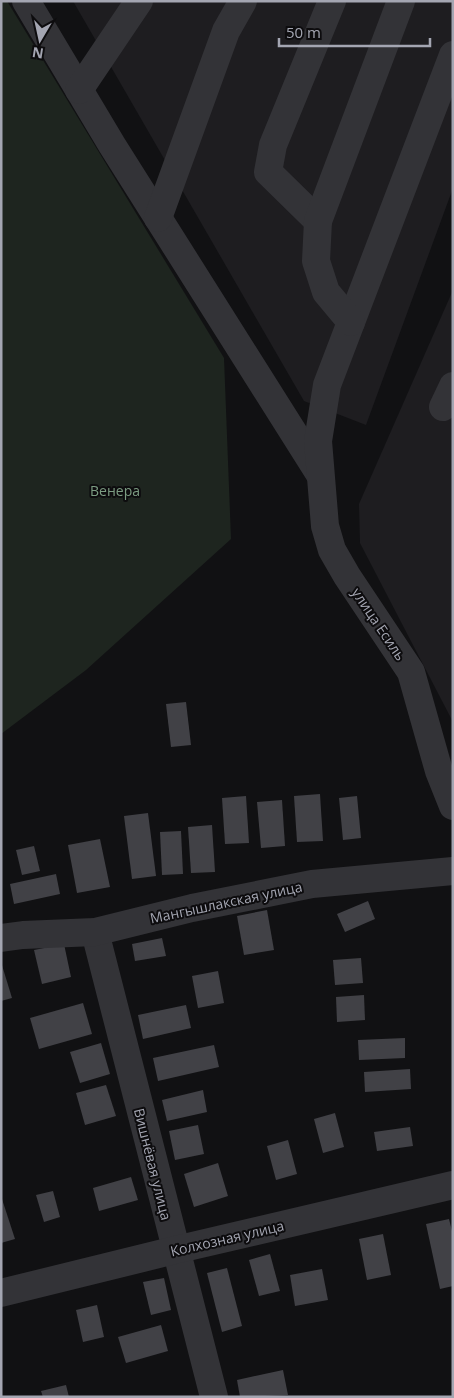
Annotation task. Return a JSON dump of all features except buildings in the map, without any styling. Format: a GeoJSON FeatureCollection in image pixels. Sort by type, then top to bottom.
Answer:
{"type":"FeatureCollection","features":[{"type":"Feature","properties":{"kind":"street"},"geometry":{"type":"LineString","coordinates":[[26,1],[158,218],[321,476]]}},
{"type":"Feature","properties":{"kind":"street"},"geometry":{"type":"LineString","coordinates":[[79,90],[140,1]]}},
{"type":"Feature","properties":{"kind":"street"},"geometry":{"type":"LineString","coordinates":[[158,218],[226,31],[243,1]]}},
{"type":"Feature","properties":{"kind":"street"},"geometry":{"type":"LineString","coordinates":[[318,221],[268,172],[272,145],[332,1]]}},
{"type":"Feature","properties":{"kind":"street"},"geometry":{"type":"LineString","coordinates":[[351,322],[326,292],[316,261],[318,221],[401,1]]}},
{"type":"Feature","properties":{"kind":"street","name":"улица Есиль"},"geometry":{"type":"LineString","coordinates":[[453,55],[326,385],[318,441],[325,526],[332,550],[347,576],[411,672],[439,771],[453,806]]}},
{"type":"Feature","properties":{"kind":"street","name":"Мангышлакская улица"},"geometry":{"type":"LineString","coordinates":[[1,938],[23,935],[94,932],[192,908],[312,884],[453,871]]}},
{"type":"Feature","properties":{"kind":"street","name":"Вишнёвая улица"},"geometry":{"type":"LineString","coordinates":[[94,932],[214,1397]]}},
{"type":"Feature","properties":{"kind":"street","name":"Колхозная улица"},"geometry":{"type":"LineString","coordinates":[[1,1293],[453,1185]]}},
{"type":"Feature","properties":{"kind":"shaded area"},"geometry":{"type":"Polygon","coordinates":[[[73,1],[453,1],[453,188],[366,425],[304,401],[73,1]]]}},
{"type":"Feature","properties":{"kind":"shaded area"},"geometry":{"type":"Polygon","coordinates":[[[453,290],[453,722],[360,543],[359,504],[453,290]]]}},
{"type":"Feature","properties":{"kind":"green space","name":"Венера"},"geometry":{"type":"Polygon","coordinates":[[[1,1],[7,1],[224,358],[231,539],[86,670],[1,734],[1,1]]]}}]}
